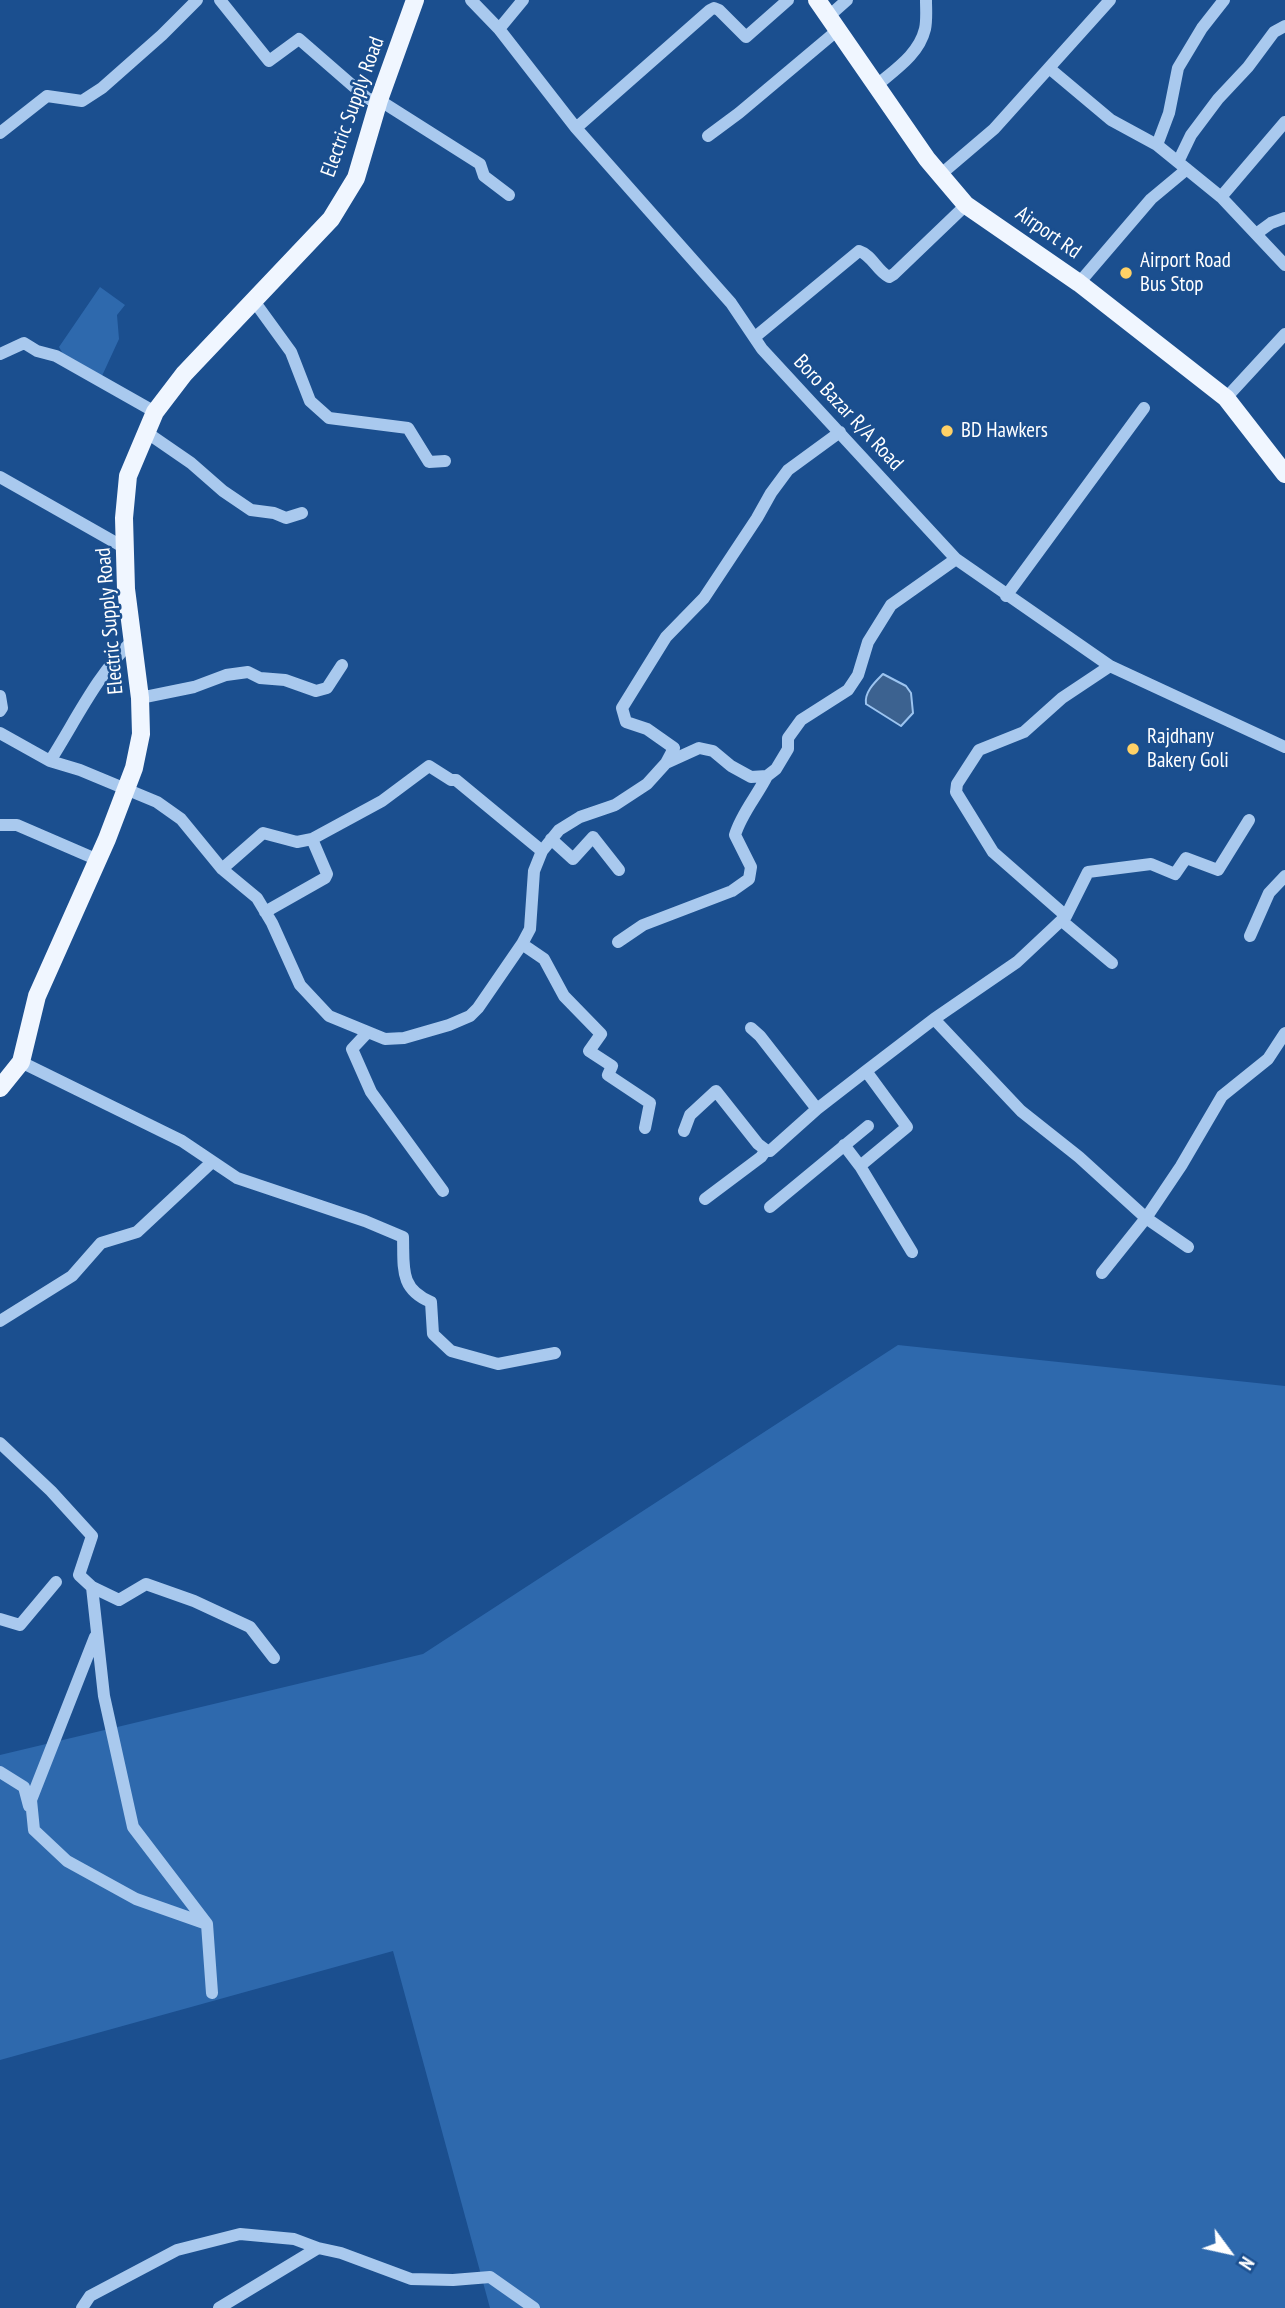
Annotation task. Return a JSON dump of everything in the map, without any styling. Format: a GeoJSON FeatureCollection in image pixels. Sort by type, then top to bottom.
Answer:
{"type":"FeatureCollection","features":[{"type":"Feature","properties":{"kind":"main road","name":"Electric Supply Road"},"geometry":{"type":"LineString","coordinates":[[0,1088],[21,1062],[37,996],[98,860],[134,768],[141,734],[140,698],[125,589],[124,519],[128,476],[155,412],[184,373],[331,219],[356,178],[379,100],[415,0]]}},
{"type":"Feature","properties":{"kind":"main road","name":"Airport Rd"},"geometry":{"type":"LineString","coordinates":[[817,0],[927,159],[966,205],[1079,283],[1226,398],[1285,474]]}},
{"type":"Feature","properties":{"kind":"street"},"geometry":{"type":"LineString","coordinates":[[0,132],[47,96],[82,101],[102,88],[197,0]]}},
{"type":"Feature","properties":{"kind":"street"},"geometry":{"type":"LineString","coordinates":[[220,0],[269,61],[299,39],[368,99],[379,100],[480,164],[484,176],[509,195]]}},
{"type":"Feature","properties":{"kind":"street","name":"Boro Bazar R/A Road"},"geometry":{"type":"LineString","coordinates":[[471,0],[499,29],[576,128],[731,303],[762,349],[956,559],[1110,666],[1285,747]]}},
{"type":"Feature","properties":{"kind":"street"},"geometry":{"type":"LineString","coordinates":[[499,29],[523,0]]}},
{"type":"Feature","properties":{"kind":"street"},"geometry":{"type":"LineString","coordinates":[[576,128],[710,10],[719,10],[746,37],[788,0]]}},
{"type":"Feature","properties":{"kind":"street"},"geometry":{"type":"LineString","coordinates":[[708,136],[738,113],[834,23],[847,0]]}},
{"type":"Feature","properties":{"kind":"street"},"geometry":{"type":"LineString","coordinates":[[877,85],[907,60],[919,44],[925,28],[926,0]]}},
{"type":"Feature","properties":{"kind":"street"},"geometry":{"type":"LineString","coordinates":[[940,175],[994,129],[1110,0]]}},
{"type":"Feature","properties":{"kind":"street"},"geometry":{"type":"LineString","coordinates":[[1157,145],[1169,113],[1178,68],[1202,28],[1224,0]]}},
{"type":"Feature","properties":{"kind":"street"},"geometry":{"type":"LineString","coordinates":[[1079,283],[1182,165],[1191,135],[1218,99],[1248,67],[1274,32],[1285,26]]}},
{"type":"Feature","properties":{"kind":"street"},"geometry":{"type":"LineString","coordinates":[[1049,68],[1111,120],[1157,145],[1221,197],[1285,265]]}},
{"type":"Feature","properties":{"kind":"street"},"geometry":{"type":"LineString","coordinates":[[1221,197],[1285,122]]}},
{"type":"Feature","properties":{"kind":"street"},"geometry":{"type":"LineString","coordinates":[[755,337],[859,251],[865,253],[883,274],[889,277],[894,274],[966,205]]}},
{"type":"Feature","properties":{"kind":"street"},"geometry":{"type":"LineString","coordinates":[[1256,234],[1270,223],[1285,218]]}},
{"type":"Feature","properties":{"kind":"street"},"geometry":{"type":"LineString","coordinates":[[254,301],[290,352],[310,401],[329,418],[408,428],[429,462],[445,461]]}},
{"type":"Feature","properties":{"kind":"street"},"geometry":{"type":"LineString","coordinates":[[1226,398],[1285,334]]}},
{"type":"Feature","properties":{"kind":"street"},"geometry":{"type":"LineString","coordinates":[[0,354],[24,343],[37,351],[56,356],[155,412]]}},
{"type":"Feature","properties":{"kind":"street"},"geometry":{"type":"LineString","coordinates":[[1006,596],[1144,408]]}},
{"type":"Feature","properties":{"kind":"street"},"geometry":{"type":"LineString","coordinates":[[146,432],[251,510],[286,517],[302,513]]}},
{"type":"Feature","properties":{"kind":"street"},"geometry":{"type":"LineString","coordinates":[[0,733],[50,761],[80,770],[157,802],[181,819],[222,869],[257,898],[272,923],[299,985],[329,1016],[385,1039],[404,1038],[449,1025],[470,1016],[478,1008],[522,944],[530,929],[534,871],[542,851],[551,839],[559,830],[580,817],[615,806],[647,784],[666,763],[674,748],[647,729],[626,722],[622,708],[666,637],[704,598],[788,470],[840,432]]}},
{"type":"Feature","properties":{"kind":"street"},"geometry":{"type":"LineString","coordinates":[[0,477],[125,548]]}},
{"type":"Feature","properties":{"kind":"street"},"geometry":{"type":"LineString","coordinates":[[618,942],[643,925],[732,891],[749,879],[751,867],[735,835],[740,819],[788,749],[788,738],[801,720],[848,690],[858,675],[868,642],[891,605],[956,559]]}},
{"type":"Feature","properties":{"kind":"street"},"geometry":{"type":"LineString","coordinates":[[50,761],[114,658],[132,641]]}},
{"type":"Feature","properties":{"kind":"street"},"geometry":{"type":"LineString","coordinates":[[140,698],[248,673],[260,678],[285,680],[316,691],[327,688],[342,665]]}},
{"type":"Feature","properties":{"kind":"street"},"geometry":{"type":"LineString","coordinates":[[1110,666],[1062,698],[1024,732],[979,750],[957,784],[956,792],[993,852],[1112,962]]}},
{"type":"Feature","properties":{"kind":"street"},"geometry":{"type":"LineString","coordinates":[[0,696],[0,711]]}},
{"type":"Feature","properties":{"kind":"street"},"geometry":{"type":"LineString","coordinates":[[666,763],[699,748],[713,751],[751,777],[767,776]]}},
{"type":"Feature","properties":{"kind":"street"},"geometry":{"type":"LineString","coordinates":[[222,869],[264,833],[297,842],[312,839],[382,801],[429,766],[451,780],[456,780],[542,851]]}},
{"type":"Feature","properties":{"kind":"street"},"geometry":{"type":"LineString","coordinates":[[684,1131],[690,1115],[716,1091],[758,1144],[771,1151],[817,1109],[866,1071],[1017,961],[1064,918],[1088,872],[1151,864],[1175,874],[1186,858],[1218,870],[1250,820]]}},
{"type":"Feature","properties":{"kind":"street"},"geometry":{"type":"LineString","coordinates":[[0,825],[17,825],[98,860]]}},
{"type":"Feature","properties":{"kind":"street"},"geometry":{"type":"LineString","coordinates":[[551,839],[573,859],[593,837],[619,870]]}},
{"type":"Feature","properties":{"kind":"street"},"geometry":{"type":"LineString","coordinates":[[265,912],[325,878],[327,874],[312,839]]}},
{"type":"Feature","properties":{"kind":"street"},"geometry":{"type":"LineString","coordinates":[[1250,936],[1269,893],[1285,876]]}},
{"type":"Feature","properties":{"kind":"street"},"geometry":{"type":"LineString","coordinates":[[522,944],[544,960],[564,996],[601,1034],[589,1051],[612,1066],[608,1075],[650,1103],[645,1128]]}},
{"type":"Feature","properties":{"kind":"street"},"geometry":{"type":"LineString","coordinates":[[934,1019],[1021,1111],[1079,1157],[1146,1218],[1188,1247]]}},
{"type":"Feature","properties":{"kind":"street"},"geometry":{"type":"LineString","coordinates":[[751,1028],[817,1109]]}},
{"type":"Feature","properties":{"kind":"street"},"geometry":{"type":"LineString","coordinates":[[367,1033],[352,1049],[371,1092],[443,1191]]}},
{"type":"Feature","properties":{"kind":"street"},"geometry":{"type":"LineString","coordinates":[[1102,1273],[1146,1218],[1181,1167],[1222,1096],[1269,1059],[1285,1033]]}},
{"type":"Feature","properties":{"kind":"street"},"geometry":{"type":"LineString","coordinates":[[21,1062],[182,1140],[237,1178],[403,1237],[404,1275],[416,1296],[431,1302],[433,1334],[451,1351],[498,1364],[555,1353]]}},
{"type":"Feature","properties":{"kind":"street"},"geometry":{"type":"LineString","coordinates":[[860,1166],[907,1127],[866,1071]]}},
{"type":"Feature","properties":{"kind":"street"},"geometry":{"type":"LineString","coordinates":[[770,1207],[868,1126]]}},
{"type":"Feature","properties":{"kind":"street"},"geometry":{"type":"LineString","coordinates":[[844,1145],[860,1166],[912,1252]]}},
{"type":"Feature","properties":{"kind":"street"},"geometry":{"type":"LineString","coordinates":[[705,1199],[761,1157],[766,1150]]}},
{"type":"Feature","properties":{"kind":"street"},"geometry":{"type":"LineString","coordinates":[[0,1321],[72,1276],[101,1243],[137,1232],[212,1163]]}},
{"type":"Feature","properties":{"kind":"street"},"geometry":{"type":"LineString","coordinates":[[0,1443],[92,1536],[79,1575],[92,1587],[119,1600],[146,1584],[194,1601],[250,1627],[274,1658]]}},
{"type":"Feature","properties":{"kind":"street"},"geometry":{"type":"LineString","coordinates":[[0,1619],[20,1625],[56,1582]]}},
{"type":"Feature","properties":{"kind":"street"},"geometry":{"type":"LineString","coordinates":[[92,1587],[104,1696],[134,1827],[207,1924],[212,1993]]}},
{"type":"Feature","properties":{"kind":"street"},"geometry":{"type":"LineString","coordinates":[[34,1830],[32,1800],[97,1633]]}},
{"type":"Feature","properties":{"kind":"street"},"geometry":{"type":"LineString","coordinates":[[0,1772],[24,1787],[34,1830],[66,1861],[136,1899],[207,1924]]}},
{"type":"Feature","properties":{"kind":"street"},"geometry":{"type":"LineString","coordinates":[[82,2308],[90,2296],[177,2250],[240,2234],[294,2239],[411,2279],[490,2277],[534,2308]]}},
{"type":"Feature","properties":{"kind":"street"},"geometry":{"type":"LineString","coordinates":[[219,2308],[318,2248]]}},
{"type":"Feature","properties":{"kind":"shaded area"},"geometry":{"type":"Polygon","coordinates":[[[100,287],[125,305],[117,315],[119,339],[101,378],[63,354],[59,347],[100,287]]]}},
{"type":"Feature","properties":{"kind":"shaded area"},"geometry":{"type":"Polygon","coordinates":[[[883,674],[906,686],[911,693],[913,713],[901,726],[866,704],[868,691],[883,674]]]}},
{"type":"Feature","properties":{"kind":"shaded area"},"geometry":{"type":"Polygon","coordinates":[[[898,1345],[1285,1386],[1285,2308],[490,2308],[393,1951],[0,2060],[0,1755],[423,1654],[898,1345]]]}},
{"type":"Feature","properties":{"kind":"place","name":"Airport Road Bus Stop"},"geometry":{"type":"Point","coordinates":[1126,273]}},
{"type":"Feature","properties":{"kind":"place","name":"BD Hawkers"},"geometry":{"type":"Point","coordinates":[947,431]}},
{"type":"Feature","properties":{"kind":"place","name":"Rajdhany Bakery Goli"},"geometry":{"type":"Point","coordinates":[1133,749]}}]}
